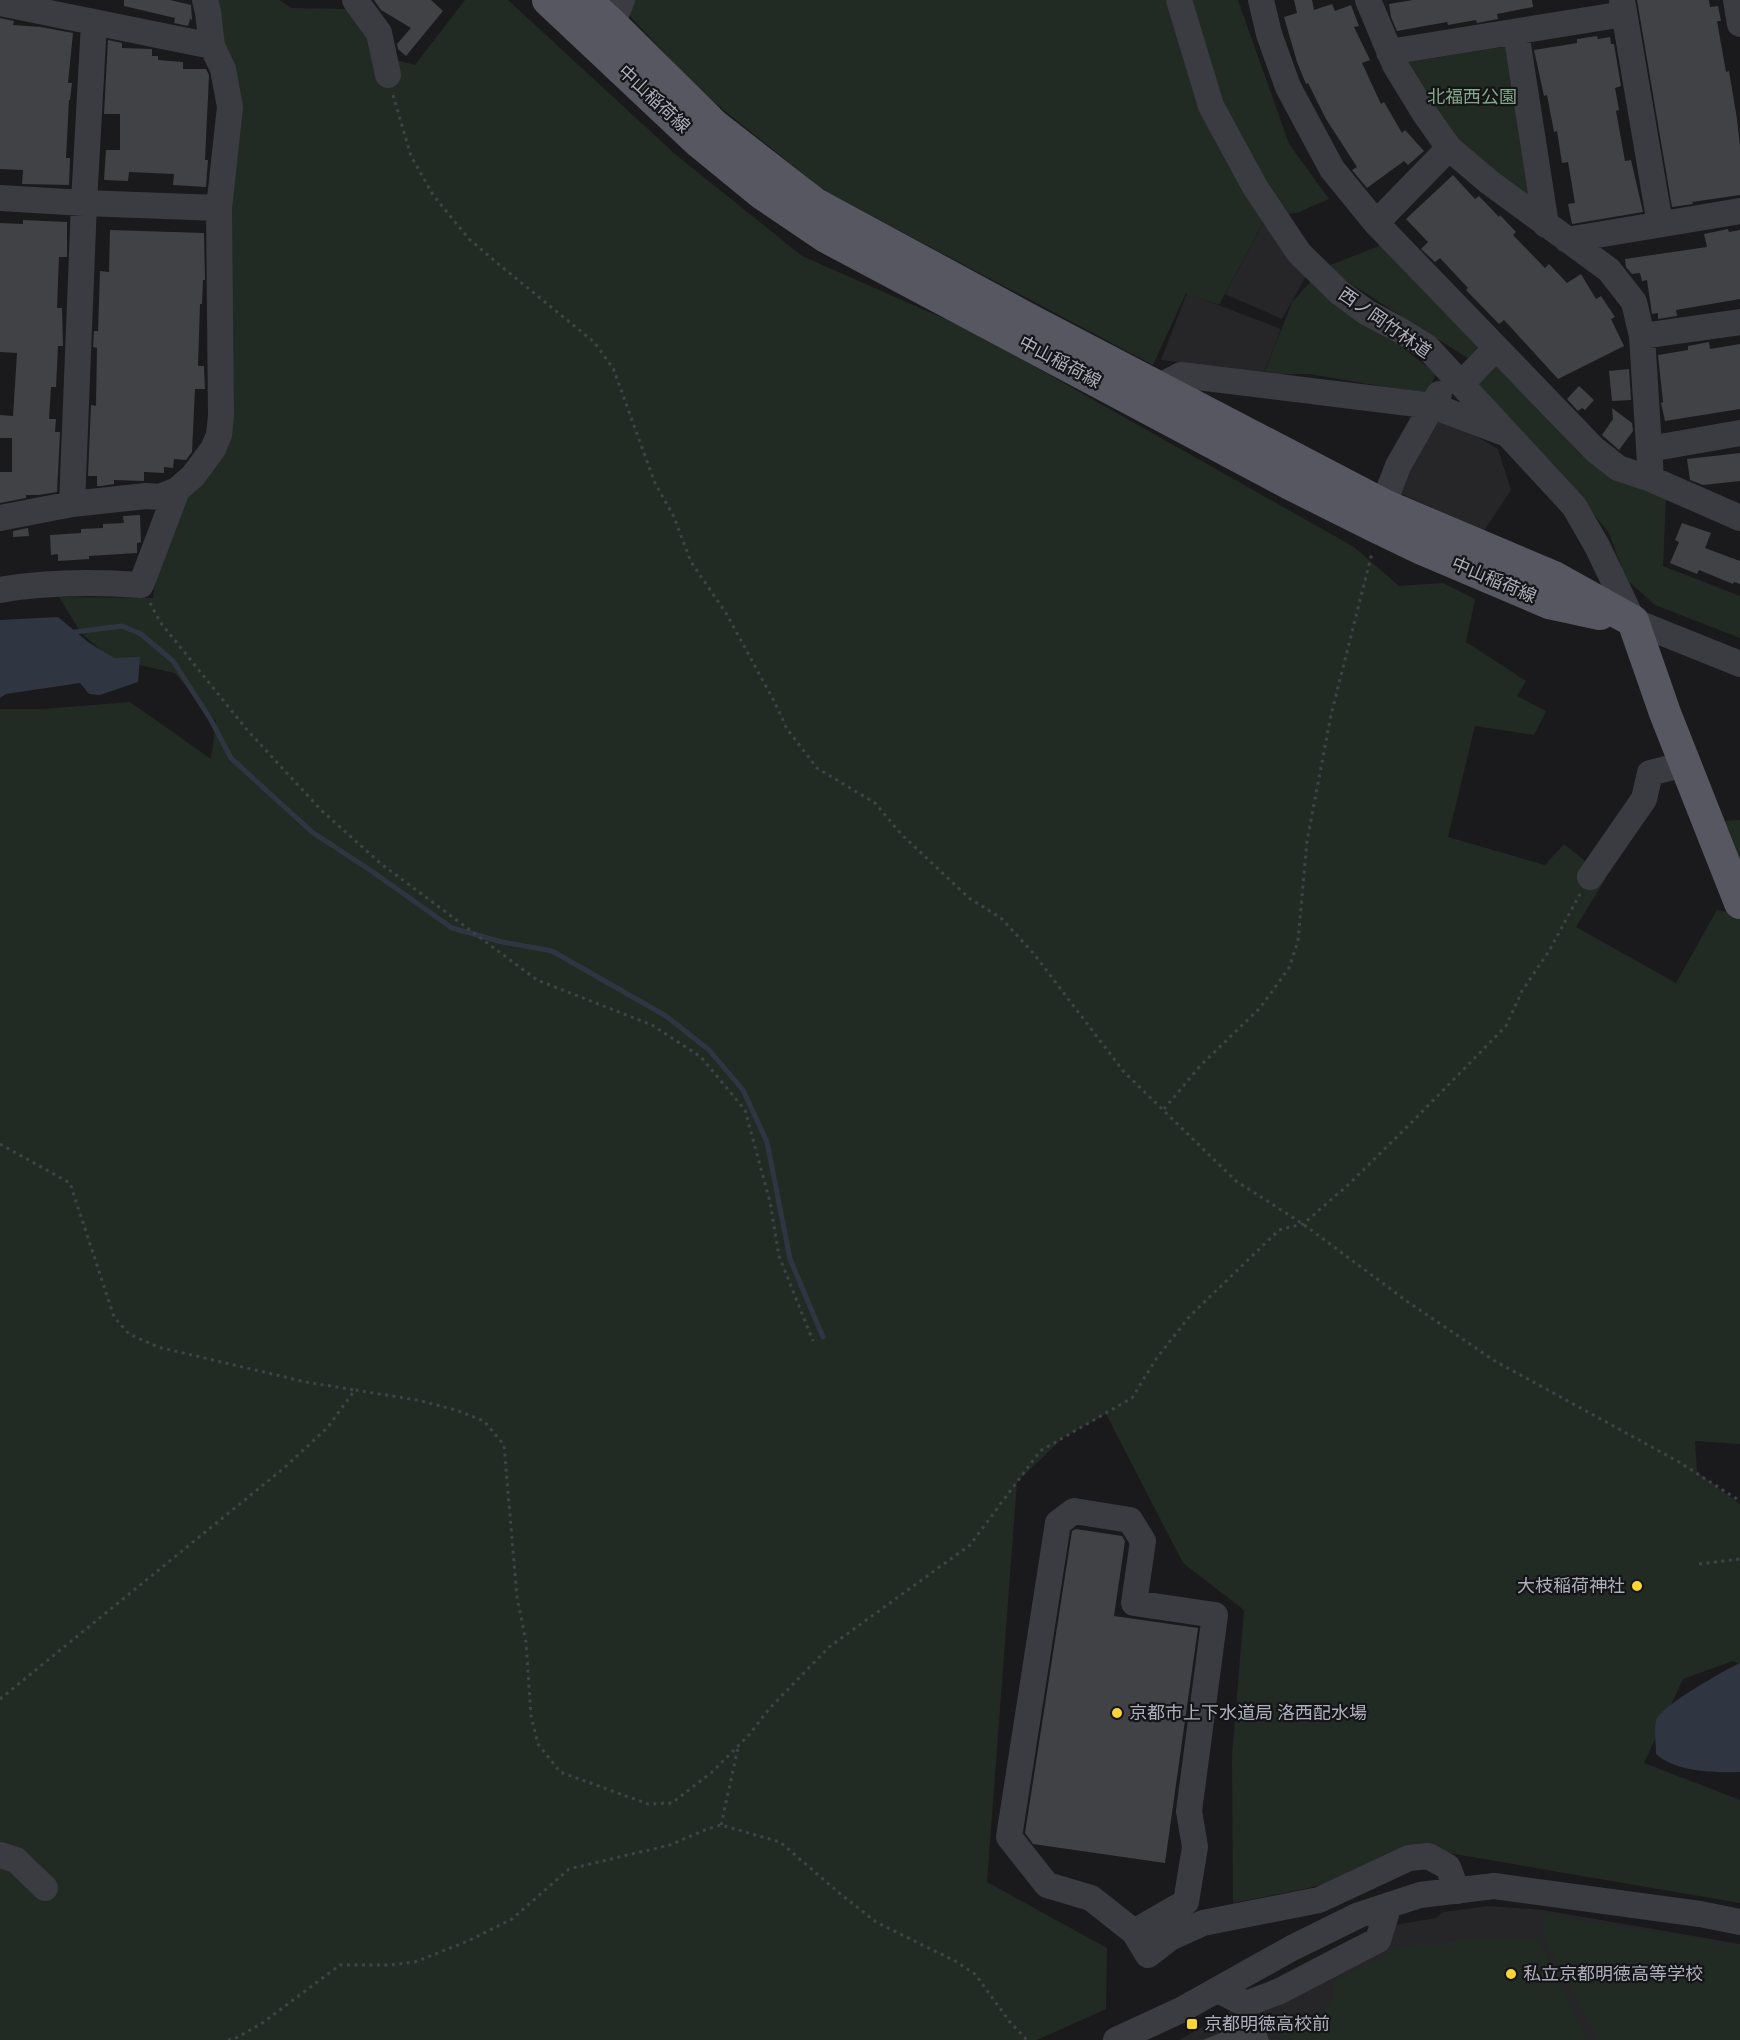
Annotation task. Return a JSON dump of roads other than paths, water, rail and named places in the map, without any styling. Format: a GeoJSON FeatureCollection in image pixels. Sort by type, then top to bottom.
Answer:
{"type":"FeatureCollection","features":[{"type":"Feature","properties":{"kind":"main road","name":"中山稲荷線"},"geometry":{"type":"LineString","coordinates":[[548,0],[700,143],[761,193],[826,237],[1288,483],[1381,517]]}},
{"type":"Feature","properties":{"kind":"main road","name":"中山稲荷線"},"geometry":{"type":"LineString","coordinates":[[585,0],[617,12],[716,126],[814,203],[1158,387],[1381,517],[1422,549],[1549,603],[1633,621]]}},
{"type":"Feature","properties":{"kind":"main road"},"geometry":{"type":"LineString","coordinates":[[1633,621],[1684,764],[1740,903]]}},
{"type":"Feature","properties":{"kind":"street"},"geometry":{"type":"LineString","coordinates":[[0,518],[72,504],[146,496],[160,497],[177,490],[193,476],[213,449],[219,435],[221,416],[219,208],[230,106],[223,69],[212,46],[205,0]]}},
{"type":"Feature","properties":{"kind":"street"},"geometry":{"type":"LineString","coordinates":[[355,0],[379,33],[388,75]]}},
{"type":"Feature","properties":{"kind":"street","name":"西ノ岡竹林道"},"geometry":{"type":"LineString","coordinates":[[1179,0],[1211,106],[1255,187],[1299,253],[1339,292],[1366,312],[1426,347],[1574,506],[1597,546],[1633,621]]}},
{"type":"Feature","properties":{"kind":"street"},"geometry":{"type":"LineString","coordinates":[[1261,0],[1269,34],[1288,87],[1332,169],[1376,223],[1594,449],[1618,468],[1651,479],[1740,518]]}},
{"type":"Feature","properties":{"kind":"street"},"geometry":{"type":"LineString","coordinates":[[1368,0],[1389,52],[1425,114],[1449,148],[1489,182],[1609,270],[1634,302],[1642,336],[1651,479]]}},
{"type":"Feature","properties":{"kind":"street"},"geometry":{"type":"LineString","coordinates":[[1736,0],[1740,24]]}},
{"type":"Feature","properties":{"kind":"street"},"geometry":{"type":"LineString","coordinates":[[0,3],[212,46]]}},
{"type":"Feature","properties":{"kind":"street"},"geometry":{"type":"LineString","coordinates":[[1389,52],[1516,32],[1623,7],[1660,224]]}},
{"type":"Feature","properties":{"kind":"street"},"geometry":{"type":"LineString","coordinates":[[72,504],[94,23]]}},
{"type":"Feature","properties":{"kind":"street"},"geometry":{"type":"LineString","coordinates":[[1516,32],[1546,225]]}},
{"type":"Feature","properties":{"kind":"street"},"geometry":{"type":"LineString","coordinates":[[1376,223],[1449,148]]}},
{"type":"Feature","properties":{"kind":"street"},"geometry":{"type":"LineString","coordinates":[[0,198],[219,208]]}},
{"type":"Feature","properties":{"kind":"street"},"geometry":{"type":"LineString","coordinates":[[1567,240],[1740,211]]}},
{"type":"Feature","properties":{"kind":"street"},"geometry":{"type":"LineString","coordinates":[[1642,336],[1740,322]]}},
{"type":"Feature","properties":{"kind":"street"},"geometry":{"type":"LineString","coordinates":[[1381,517],[1398,466],[1442,389],[1496,348]]}},
{"type":"Feature","properties":{"kind":"street"},"geometry":{"type":"LineString","coordinates":[[1158,387],[1181,375],[1433,406],[1508,434]]}},
{"type":"Feature","properties":{"kind":"street"},"geometry":{"type":"LineString","coordinates":[[1649,449],[1740,434]]}},
{"type":"Feature","properties":{"kind":"street"},"geometry":{"type":"LineString","coordinates":[[0,590],[56,585],[141,585],[177,490]]}},
{"type":"Feature","properties":{"kind":"street"},"geometry":{"type":"LineString","coordinates":[[1633,621],[1740,664]]}},
{"type":"Feature","properties":{"kind":"street"},"geometry":{"type":"LineString","coordinates":[[1590,877],[1644,799],[1650,772],[1684,764]]}},
{"type":"Feature","properties":{"kind":"street"},"geometry":{"type":"LineString","coordinates":[[1134,1932],[1186,1902],[1195,1848],[1189,1811],[1215,1615],[1134,1603],[1143,1541],[1130,1520],[1074,1511],[1058,1523],[1009,1836],[1047,1885],[1091,1898],[1134,1932],[1148,1955],[1170,1938],[1203,1923],[1319,1900],[1409,1858],[1428,1856],[1448,1867],[1457,1891]]}},
{"type":"Feature","properties":{"kind":"street"},"geometry":{"type":"LineString","coordinates":[[0,1855],[16,1860],[45,1887]]}},
{"type":"Feature","properties":{"kind":"street"},"geometry":{"type":"LineString","coordinates":[[1116,2040],[1181,2010],[1292,1948],[1359,1915],[1420,1895],[1494,1886],[1700,1914],[1740,1922]]}},
{"type":"Feature","properties":{"kind":"waterway"},"geometry":{"type":"LineString","coordinates":[[75,632],[122,626],[141,634],[173,661],[211,720],[231,758],[312,832],[452,928],[502,942],[552,951],[666,1016],[709,1050],[743,1090],[767,1142],[790,1259],[823,1337]]}},
{"type":"Feature","properties":{"kind":"place","name":"大枝稲荷神社"},"geometry":{"type":"Point","coordinates":[1637,1586]}},
{"type":"Feature","properties":{"kind":"place","name":"京都市上下水道局 洛西配水場"},"geometry":{"type":"Point","coordinates":[1117,1713]}},
{"type":"Feature","properties":{"kind":"place","name":"私立京都明徳高等学校"},"geometry":{"type":"Point","coordinates":[1511,1974]}},
{"type":"Feature","properties":{"kind":"place","name":"京都明徳高校前"},"geometry":{"type":"Point","coordinates":[1192,2024]}},
{"type":"Feature","properties":{"kind":"park label","name":"北福西公園"},"geometry":{"type":"Point","coordinates":[1472,97]}}]}
